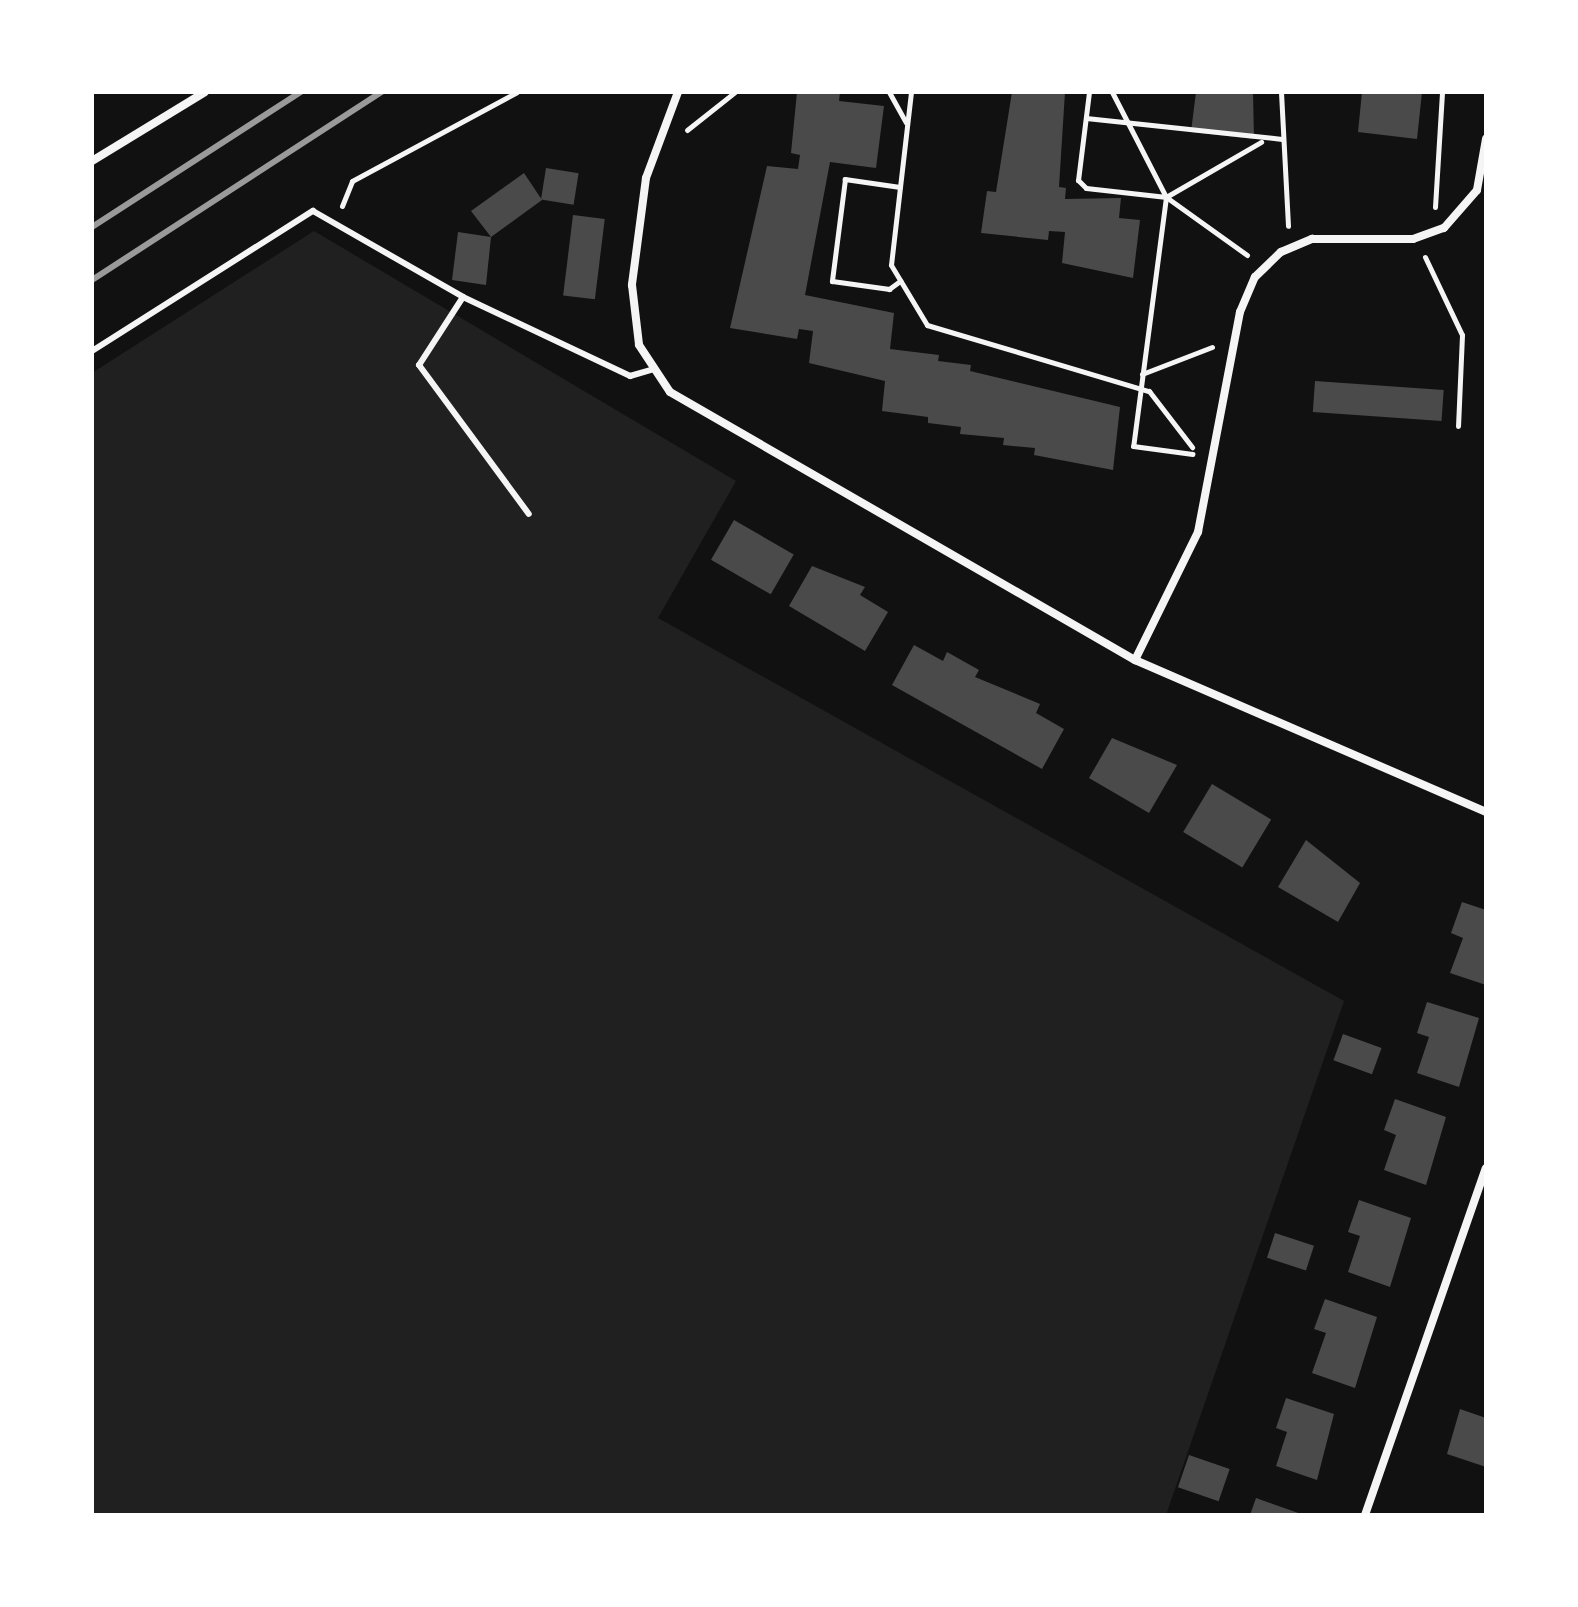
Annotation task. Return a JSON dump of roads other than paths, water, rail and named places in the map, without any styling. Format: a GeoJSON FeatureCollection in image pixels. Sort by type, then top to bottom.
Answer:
{"type":"FeatureCollection","features":[{"type":"Feature","properties":{"kind":"street"},"geometry":{"type":"LineString","coordinates":[[92,161],[205,92]]}},
{"type":"Feature","properties":{"kind":"street"},"geometry":{"type":"LineString","coordinates":[[678,92],[653,153],[632,285],[635,329],[651,370],[697,410],[1135,660],[1486,812]]}},
{"type":"Feature","properties":{"kind":"street"},"geometry":{"type":"LineString","coordinates":[[1135,660],[1198,532],[1245,296],[1262,269],[1296,244],[1330,236],[1413,239],[1434,234],[1462,213],[1484,176],[1486,139]]}},
{"type":"Feature","properties":{"kind":"street"},"geometry":{"type":"LineString","coordinates":[[1365,1515],[1486,1168]]}},
{"type":"Feature","properties":{"kind":"lane"},"geometry":{"type":"LineString","coordinates":[[92,351],[313,211],[463,297],[630,376],[651,370]]}},
{"type":"Feature","properties":{"kind":"lane"},"geometry":{"type":"LineString","coordinates":[[463,297],[419,365],[529,514]]}},
{"type":"Feature","properties":{"kind":"railway"},"geometry":{"type":"LineString","coordinates":[[92,227],[301,92]]}},
{"type":"Feature","properties":{"kind":"railway"},"geometry":{"type":"LineString","coordinates":[[92,280],[382,92]]}}]}
